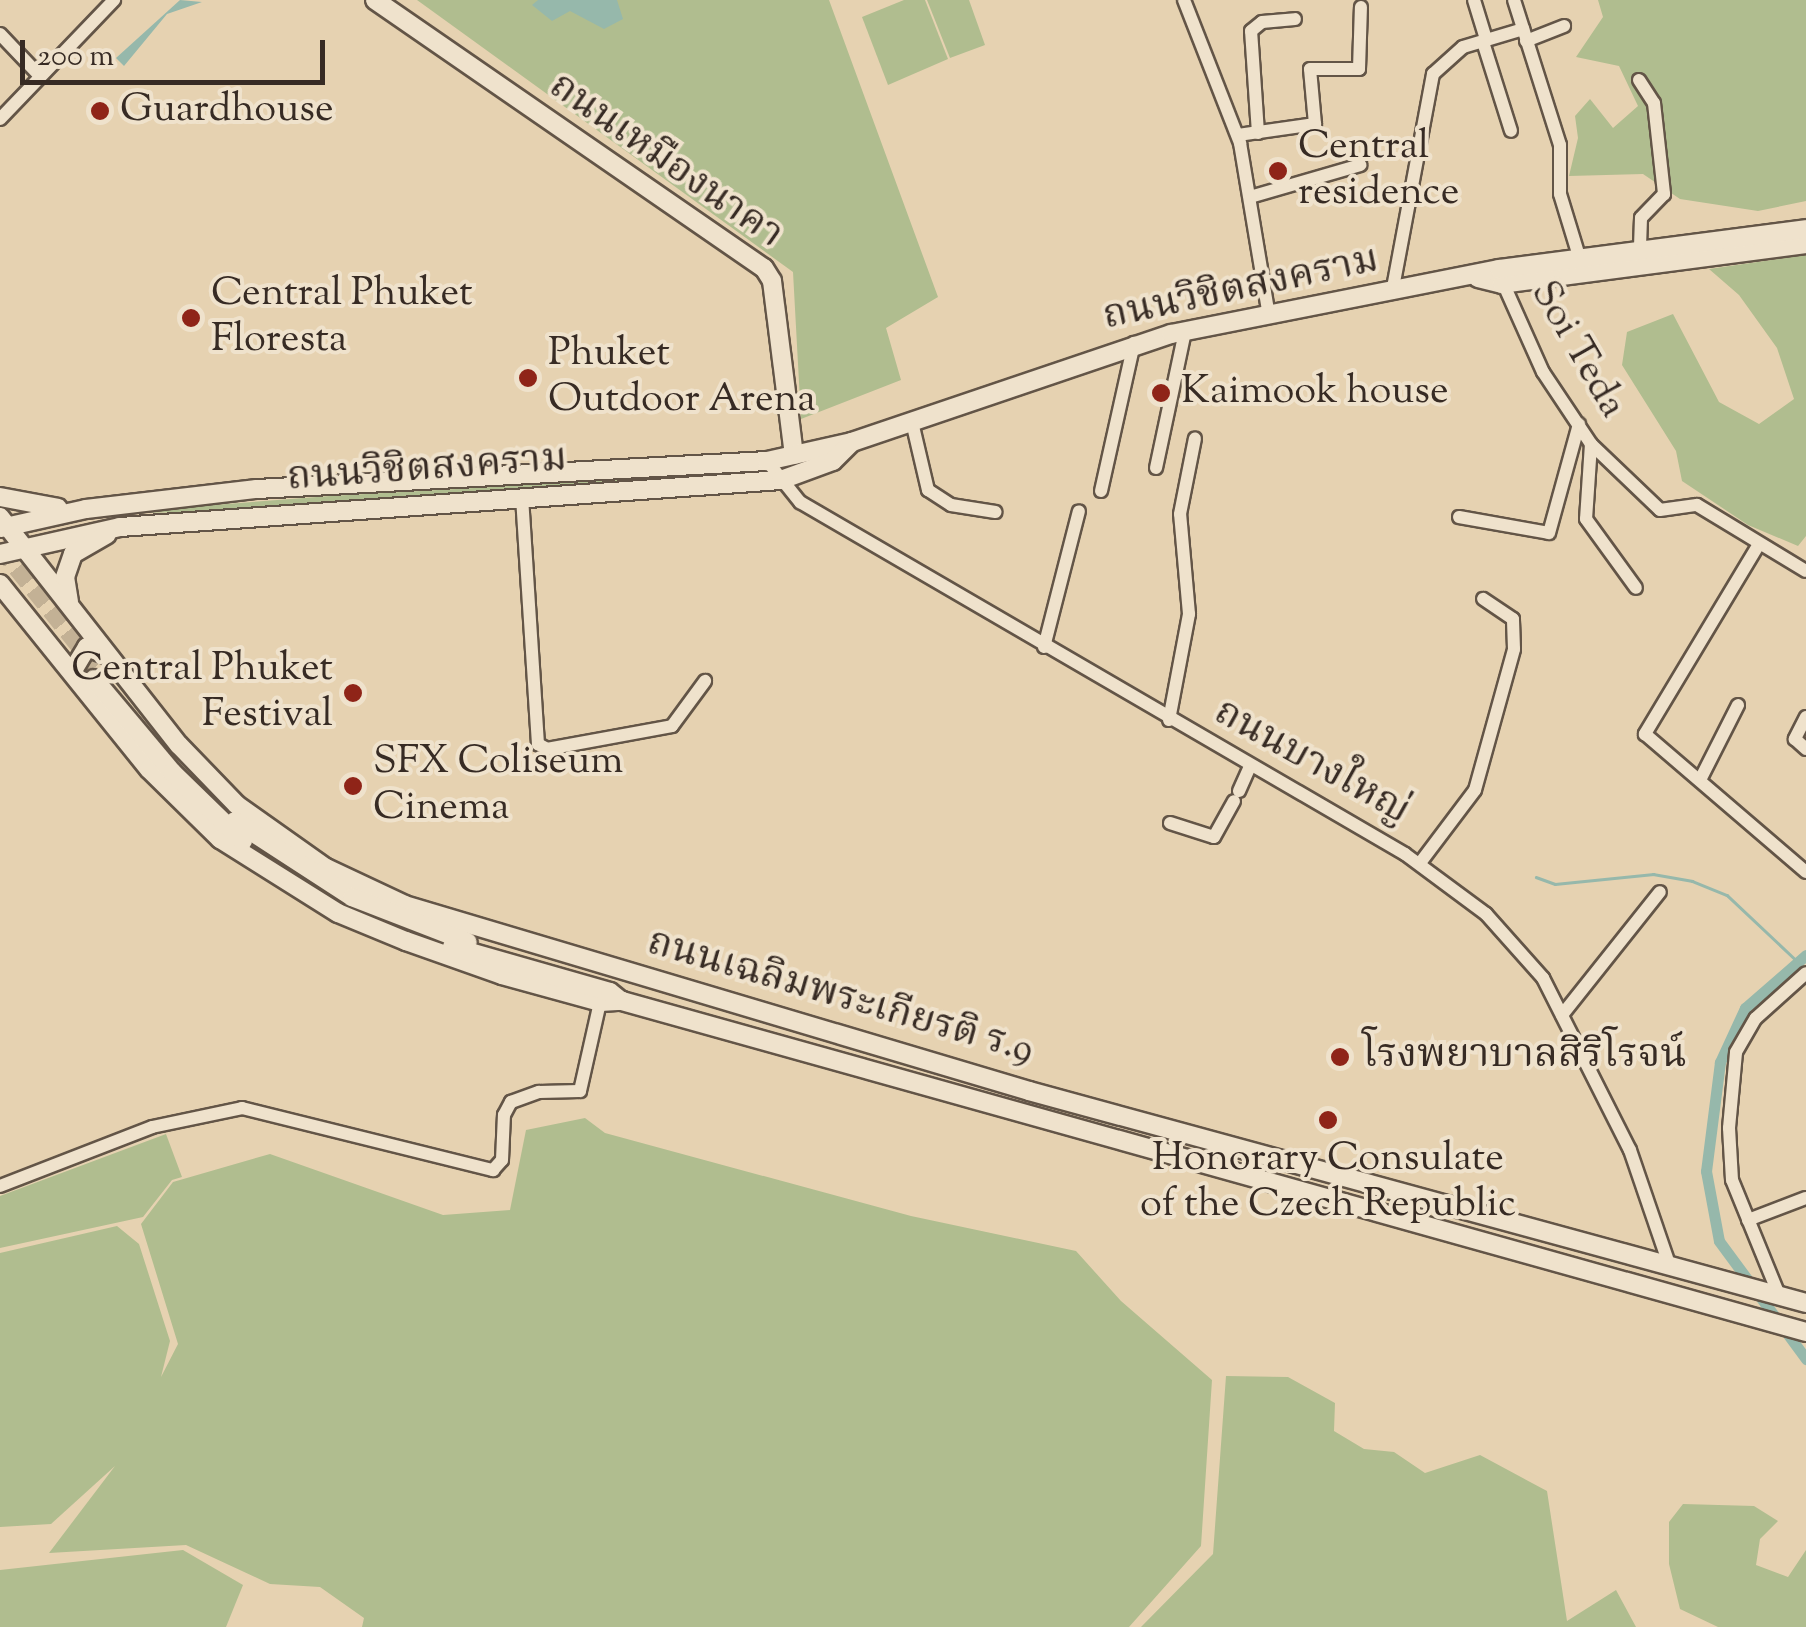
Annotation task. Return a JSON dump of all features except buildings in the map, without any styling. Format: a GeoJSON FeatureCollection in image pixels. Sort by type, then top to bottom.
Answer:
{"type":"FeatureCollection","features":[{"type":"Feature","properties":{"kind":"main road","name":"ถนนเหมืองนาคา"},"geometry":{"type":"LineString","coordinates":[[374,0],[764,268],[772,281],[794,455]]}},
{"type":"Feature","properties":{"kind":"main road","name":"ถนนวิชิตสงคราม"},"geometry":{"type":"LineString","coordinates":[[1500,277],[1580,256],[1806,229]]}},
{"type":"Feature","properties":{"kind":"main road","name":"ถนนวิชิตสงคราม"},"geometry":{"type":"LineString","coordinates":[[3,524],[89,509],[295,486],[767,461],[852,442],[1134,343],[1185,332],[1478,278],[1806,244]]}},
{"type":"Feature","properties":{"kind":"main road","name":"ถนนวิชิตสงคราม"},"geometry":{"type":"LineString","coordinates":[[0,554],[120,527],[781,480],[833,460],[852,442]]}},
{"type":"Feature","properties":{"kind":"main road"},"geometry":{"type":"LineString","coordinates":[[0,497],[89,509],[96,530]]}},
{"type":"Feature","properties":{"kind":"main road"},"geometry":{"type":"LineString","coordinates":[[3,524],[89,632]]}},
{"type":"Feature","properties":{"kind":"main road"},"geometry":{"type":"LineString","coordinates":[[101,669],[89,632],[66,598],[68,565],[73,554],[120,527]]}},
{"type":"Feature","properties":{"kind":"main road","name":"ถนนเฉลิมพระเกียรติ ร.9"},"geometry":{"type":"LineString","coordinates":[[4,592],[149,769],[220,839],[338,912],[406,941],[600,1002],[622,1001],[1806,1332]]}},
{"type":"Feature","properties":{"kind":"main road"},"geometry":{"type":"LineString","coordinates":[[72,672],[87,647],[230,832],[334,901],[432,940],[610,992],[622,1001]]}},
{"type":"Feature","properties":{"kind":"main road","name":"ถนนเฉลิมพระเกียรติ ร.9"},"geometry":{"type":"LineString","coordinates":[[101,669],[200,788],[309,874],[410,924],[613,980],[630,977],[1806,1303]]}},
{"type":"Feature","properties":{"kind":"street"},"geometry":{"type":"LineString","coordinates":[[0,118],[114,0]]}},
{"type":"Feature","properties":{"kind":"street"},"geometry":{"type":"LineString","coordinates":[[1184,0],[1238,136],[1268,316]]}},
{"type":"Feature","properties":{"kind":"street"},"geometry":{"type":"LineString","coordinates":[[1474,0],[1511,131]]}},
{"type":"Feature","properties":{"kind":"street"},"geometry":{"type":"LineString","coordinates":[[1514,0],[1560,146],[1560,194],[1580,256]]}},
{"type":"Feature","properties":{"kind":"street"},"geometry":{"type":"LineString","coordinates":[[1238,136],[1315,124],[1310,70],[1359,68],[1361,7]]}},
{"type":"Feature","properties":{"kind":"street"},"geometry":{"type":"LineString","coordinates":[[1258,132],[1252,31],[1262,22],[1295,19]]}},
{"type":"Feature","properties":{"kind":"street"},"geometry":{"type":"LineString","coordinates":[[1392,294],[1433,74],[1463,47],[1564,26]]}},
{"type":"Feature","properties":{"kind":"street"},"geometry":{"type":"LineString","coordinates":[[0,34],[40,76]]}},
{"type":"Feature","properties":{"kind":"street"},"geometry":{"type":"LineString","coordinates":[[1639,80],[1654,103],[1664,194],[1641,218],[1640,247]]}},
{"type":"Feature","properties":{"kind":"street"},"geometry":{"type":"LineString","coordinates":[[1250,196],[1360,164]]}},
{"type":"Feature","properties":{"kind":"street","name":"Soi Teda"},"geometry":{"type":"LineString","coordinates":[[1500,277],[1542,372],[1592,444],[1660,510],[1696,505],[1806,572]]}},
{"type":"Feature","properties":{"kind":"street"},"geometry":{"type":"LineString","coordinates":[[1156,468],[1185,332]]}},
{"type":"Feature","properties":{"kind":"street"},"geometry":{"type":"LineString","coordinates":[[1101,492],[1134,343]]}},
{"type":"Feature","properties":{"kind":"street"},"geometry":{"type":"LineString","coordinates":[[912,422],[928,490],[951,505],[996,512]]}},
{"type":"Feature","properties":{"kind":"street"},"geometry":{"type":"LineString","coordinates":[[1459,517],[1548,533],[1579,424]]}},
{"type":"Feature","properties":{"kind":"street"},"geometry":{"type":"LineString","coordinates":[[1169,720],[1189,614],[1180,514],[1195,438]]}},
{"type":"Feature","properties":{"kind":"street"},"geometry":{"type":"LineString","coordinates":[[1592,444],[1586,519],[1636,588]]}},
{"type":"Feature","properties":{"kind":"street","name":"ถนนบางใหญ่"},"geometry":{"type":"LineString","coordinates":[[767,461],[800,502],[1420,863],[1486,914],[1543,978],[1630,1150],[1669,1264]]}},
{"type":"Feature","properties":{"kind":"street"},"geometry":{"type":"LineString","coordinates":[[522,497],[538,744],[547,749],[672,726],[705,680]]}},
{"type":"Feature","properties":{"kind":"street"},"geometry":{"type":"LineString","coordinates":[[1044,647],[1079,512]]}},
{"type":"Feature","properties":{"kind":"street"},"geometry":{"type":"LineString","coordinates":[[1759,544],[1644,734],[1806,872]]}},
{"type":"Feature","properties":{"kind":"street"},"geometry":{"type":"LineString","coordinates":[[1420,863],[1475,790],[1514,650],[1514,619],[1484,599]]}},
{"type":"Feature","properties":{"kind":"street"},"geometry":{"type":"LineString","coordinates":[[1700,780],[1738,705]]}},
{"type":"Feature","properties":{"kind":"street"},"geometry":{"type":"LineString","coordinates":[[1806,717],[1796,740],[1806,749]]}},
{"type":"Feature","properties":{"kind":"street"},"geometry":{"type":"LineString","coordinates":[[1170,823],[1214,837],[1250,766]]}},
{"type":"Feature","properties":{"kind":"street"},"geometry":{"type":"LineString","coordinates":[[1562,1015],[1660,892]]}},
{"type":"Feature","properties":{"kind":"street"},"geometry":{"type":"LineString","coordinates":[[1779,1295],[1732,1180],[1736,1052],[1756,1018],[1806,973]]}},
{"type":"Feature","properties":{"kind":"street"},"geometry":{"type":"LineString","coordinates":[[0,1186],[152,1127],[242,1108],[493,1170],[502,1160],[504,1115],[511,1102],[539,1092],[580,1091],[600,1002]]}},
{"type":"Feature","properties":{"kind":"street"},"geometry":{"type":"LineString","coordinates":[[1748,1220],[1806,1198]]}},
{"type":"Feature","properties":{"kind":"green space"},"geometry":{"type":"Polygon","coordinates":[[[417,0],[829,0],[938,297],[886,328],[901,380],[801,419],[793,272],[417,0]]]}},
{"type":"Feature","properties":{"kind":"green space"},"geometry":{"type":"Polygon","coordinates":[[[904,0],[925,0],[948,59],[888,85],[862,17],[904,0]]]}},
{"type":"Feature","properties":{"kind":"green space"},"geometry":{"type":"Polygon","coordinates":[[[927,0],[969,0],[985,45],[950,58],[927,0]]]}},
{"type":"Feature","properties":{"kind":"green space"},"geometry":{"type":"Polygon","coordinates":[[[1598,0],[1806,0],[1806,201],[1758,211],[1680,199],[1643,174],[1569,176],[1578,138],[1575,116],[1590,99],[1613,128],[1638,106],[1619,66],[1576,57],[1603,17],[1598,0]]]}},
{"type":"Feature","properties":{"kind":"green space"},"geometry":{"type":"Polygon","coordinates":[[[1806,255],[1806,536],[1798,546],[1748,525],[1682,481],[1676,451],[1622,365],[1627,332],[1673,314],[1719,402],[1759,424],[1794,399],[1777,348],[1739,295],[1709,269],[1806,255]]]}},
{"type":"Feature","properties":{"kind":"green space"},"geometry":{"type":"Polygon","coordinates":[[[759,472],[226,512],[110,513],[330,496],[759,472]]]}},
{"type":"Feature","properties":{"kind":"green space"},"geometry":{"type":"Polygon","coordinates":[[[585,1118],[605,1133],[911,1216],[1076,1251],[1121,1301],[1212,1380],[1201,1546],[1129,1627],[362,1627],[364,1618],[320,1587],[270,1584],[186,1545],[49,1553],[115,1466],[51,1524],[0,1527],[0,1253],[117,1226],[139,1244],[170,1341],[161,1377],[178,1344],[141,1224],[173,1182],[270,1154],[443,1215],[510,1210],[526,1130],[585,1118]]]}},
{"type":"Feature","properties":{"kind":"green space"},"geometry":{"type":"Polygon","coordinates":[[[166,1134],[182,1177],[172,1180],[143,1217],[0,1248],[0,1196],[166,1134]]]}},
{"type":"Feature","properties":{"kind":"green space"},"geometry":{"type":"Polygon","coordinates":[[[1226,1376],[1288,1377],[1335,1403],[1334,1431],[1364,1449],[1394,1452],[1425,1473],[1480,1455],[1547,1491],[1567,1621],[1616,1590],[1636,1627],[1141,1627],[1213,1554],[1226,1376]]]}},
{"type":"Feature","properties":{"kind":"green space"},"geometry":{"type":"Polygon","coordinates":[[[1683,1504],[1754,1506],[1778,1521],[1760,1539],[1756,1565],[1788,1577],[1806,1550],[1806,1627],[1718,1627],[1680,1609],[1669,1564],[1669,1522],[1683,1504]]]}},
{"type":"Feature","properties":{"kind":"green space"},"geometry":{"type":"Polygon","coordinates":[[[183,1550],[243,1585],[226,1627],[0,1627],[0,1570],[183,1550]]]}},
{"type":"Feature","properties":{"kind":"shaded area"},"geometry":{"type":"Polygon","coordinates":[[[180,0],[202,2],[167,14],[124,66],[116,58],[180,0]]]}},
{"type":"Feature","properties":{"kind":"shaded area"},"geometry":{"type":"Polygon","coordinates":[[[538,0],[617,0],[623,19],[604,29],[570,11],[552,21],[532,5],[538,0]]]}},
{"type":"Feature","properties":{"kind":"waterway"},"geometry":{"type":"LineString","coordinates":[[1536,877],[1555,884],[1653,874],[1692,881],[1727,895],[1798,962]]}},
{"type":"Feature","properties":{"kind":"waterway"},"geometry":{"type":"LineString","coordinates":[[1806,955],[1745,1008],[1720,1062],[1706,1171],[1719,1241],[1806,1359]]}},
{"type":"Feature","properties":{"kind":"tunnel"},"geometry":{"type":"LineString","coordinates":[[0,547],[101,673]]}},
{"type":"Feature","properties":{"kind":"place","name":"Guardhouse"},"geometry":{"type":"Point","coordinates":[100,111]}},
{"type":"Feature","properties":{"kind":"place","name":"Central residence"},"geometry":{"type":"Point","coordinates":[1278,171]}},
{"type":"Feature","properties":{"kind":"place","name":"Central Phuket Floresta"},"geometry":{"type":"Point","coordinates":[191,318]}},
{"type":"Feature","properties":{"kind":"place","name":"Phuket Outdoor Arena"},"geometry":{"type":"Point","coordinates":[528,378]}},
{"type":"Feature","properties":{"kind":"place","name":"Kaimook house"},"geometry":{"type":"Point","coordinates":[1161,393]}},
{"type":"Feature","properties":{"kind":"place","name":"Central Phuket Festival"},"geometry":{"type":"Point","coordinates":[353,693]}},
{"type":"Feature","properties":{"kind":"place","name":"SFX Coliseum Cinema"},"geometry":{"type":"Point","coordinates":[353,786]}},
{"type":"Feature","properties":{"kind":"place","name":"โรงพยาบาลสิริโรจน์"},"geometry":{"type":"Point","coordinates":[1340,1057]}},
{"type":"Feature","properties":{"kind":"place","name":"Honorary Consulate of the Czech Republic"},"geometry":{"type":"Point","coordinates":[1328,1120]}}]}
